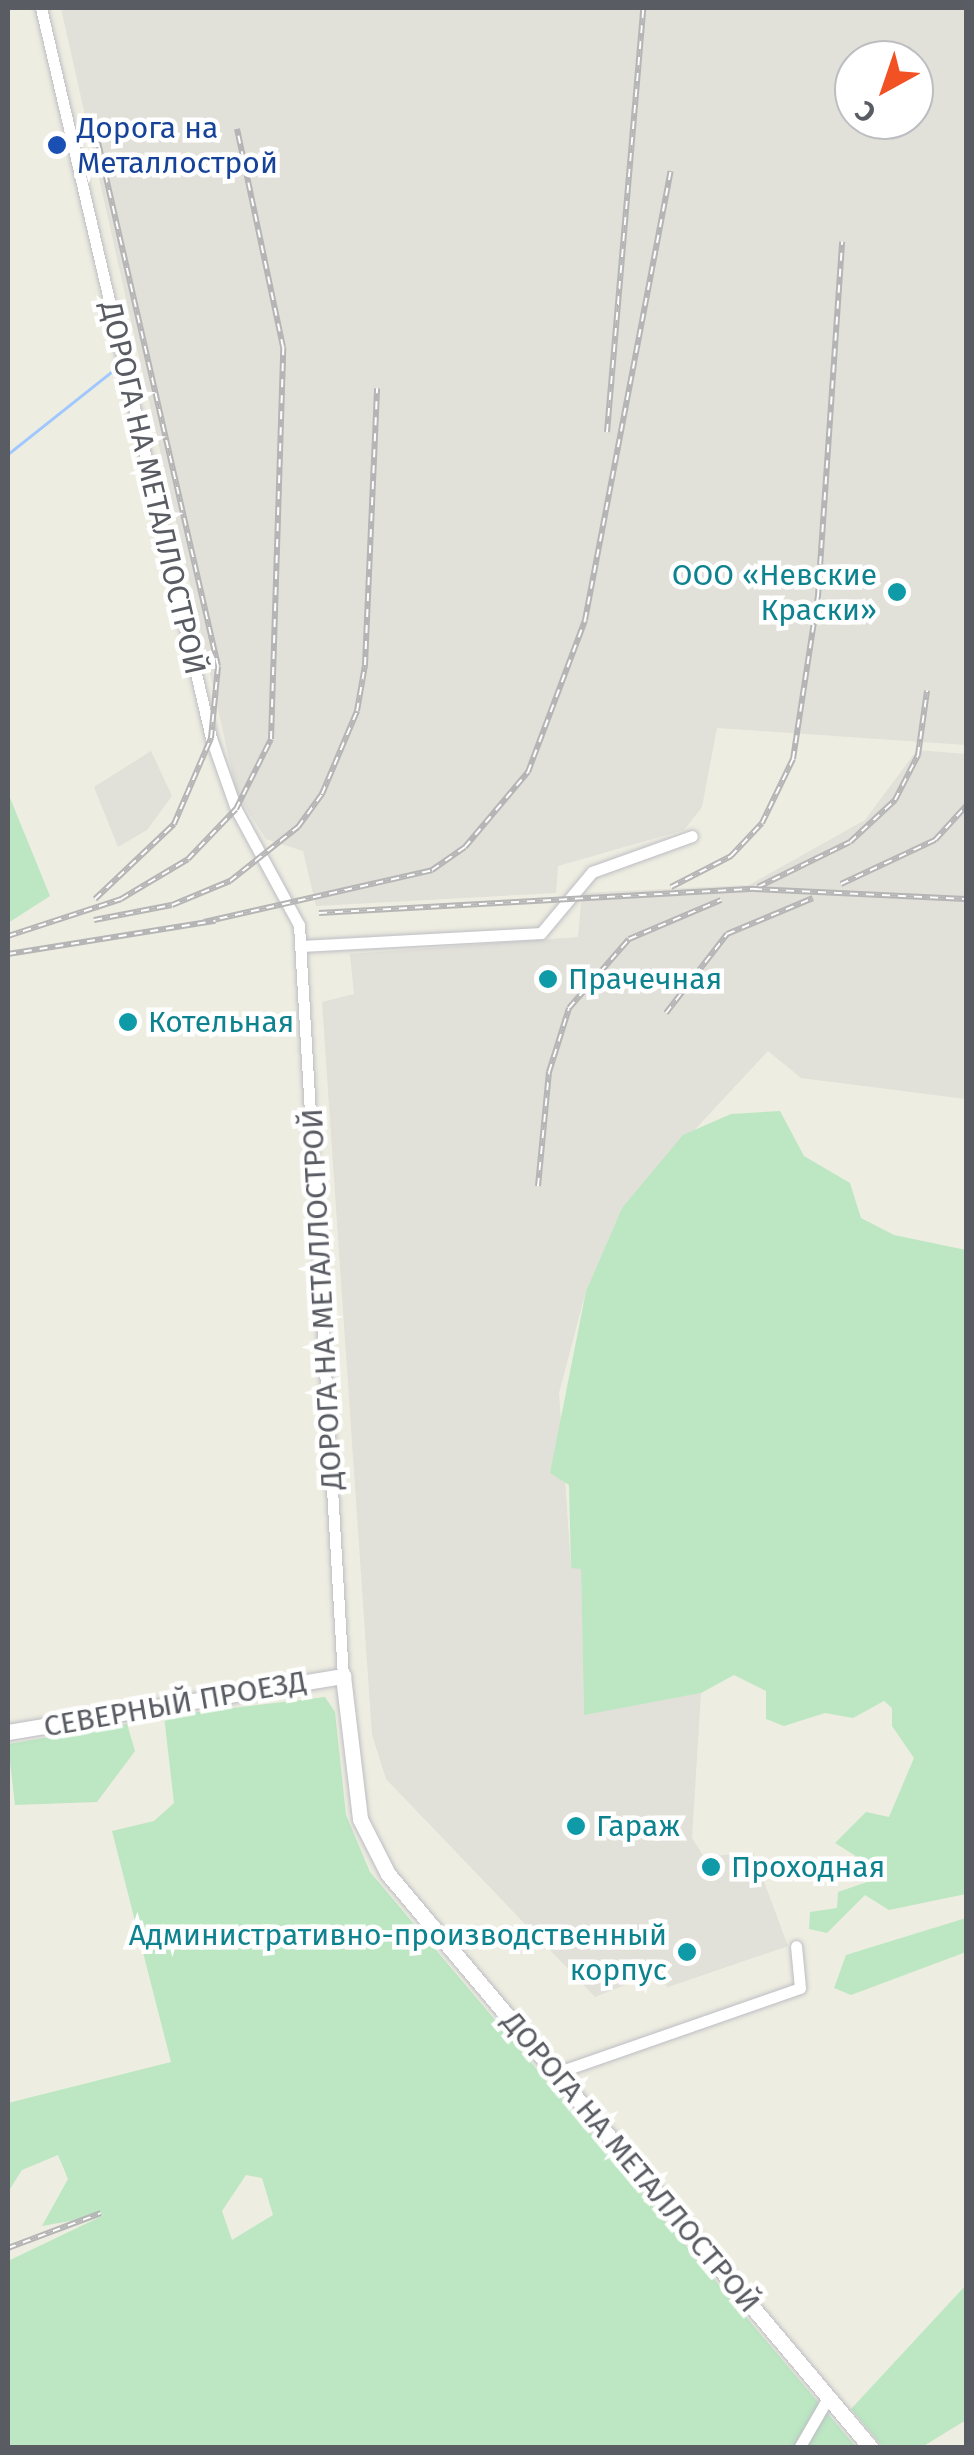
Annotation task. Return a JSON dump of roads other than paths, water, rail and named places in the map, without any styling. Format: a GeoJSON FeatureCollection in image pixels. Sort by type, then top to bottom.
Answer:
{"type":"FeatureCollection","features":[{"type":"Feature","properties":{"kind":"street","name":"ДОРОГА НА МЕТАЛЛОСТРОЙ"},"geometry":{"type":"LineString","coordinates":[[41,8],[211,738],[236,809],[289,894],[302,946],[343,1676],[353,1782],[371,1848],[871,2448]]}},
{"type":"Feature","properties":{"kind":"street"},"geometry":{"type":"LineString","coordinates":[[302,946],[541,933],[592,872],[692,836]]}},
{"type":"Feature","properties":{"kind":"street","name":"СЕВЕРНЫЙ ПРОЕЗД"},"geometry":{"type":"LineString","coordinates":[[8,1732],[343,1676]]}},
{"type":"Feature","properties":{"kind":"street"},"geometry":{"type":"LineString","coordinates":[[556,2073],[800,1988],[796,1946]]}},
{"type":"Feature","properties":{"kind":"street"},"geometry":{"type":"LineString","coordinates":[[799,2448],[829,2396]]}},
{"type":"Feature","properties":{"kind":"waterway"},"geometry":{"type":"LineString","coordinates":[[8,454],[115,369]]}},
{"type":"Feature","properties":{"kind":"railway"},"geometry":{"type":"LineString","coordinates":[[607,432],[643,8]]}},
{"type":"Feature","properties":{"kind":"railway"},"geometry":{"type":"LineString","coordinates":[[8,936],[121,899],[188,859],[236,809],[271,739],[283,347],[237,129]]}},
{"type":"Feature","properties":{"kind":"railway"},"geometry":{"type":"LineString","coordinates":[[95,899],[174,824],[211,738],[218,666],[98,142]]}},
{"type":"Feature","properties":{"kind":"railway"},"geometry":{"type":"LineString","coordinates":[[204,922],[432,870],[465,847],[528,772],[585,620],[671,171]]}},
{"type":"Feature","properties":{"kind":"railway"},"geometry":{"type":"LineString","coordinates":[[671,887],[731,856],[762,823],[793,759],[818,596],[842,242]]}},
{"type":"Feature","properties":{"kind":"railway"},"geometry":{"type":"LineString","coordinates":[[94,920],[172,905],[230,881],[298,827],[322,794],[357,711],[365,665],[377,388]]}},
{"type":"Feature","properties":{"kind":"railway"},"geometry":{"type":"LineString","coordinates":[[758,887],[850,842],[895,800],[918,755],[927,691]]}},
{"type":"Feature","properties":{"kind":"railway"},"geometry":{"type":"LineString","coordinates":[[841,884],[935,840],[966,806]]}},
{"type":"Feature","properties":{"kind":"railway"},"geometry":{"type":"LineString","coordinates":[[319,913],[754,889],[966,899]]}},
{"type":"Feature","properties":{"kind":"railway"},"geometry":{"type":"LineString","coordinates":[[666,1013],[727,934],[813,898]]}},
{"type":"Feature","properties":{"kind":"railway"},"geometry":{"type":"LineString","coordinates":[[538,1186],[549,1072],[569,1008],[629,939],[721,900]]}},
{"type":"Feature","properties":{"kind":"railway"},"geometry":{"type":"LineString","coordinates":[[8,954],[215,921]]}},
{"type":"Feature","properties":{"kind":"railway"},"geometry":{"type":"LineString","coordinates":[[8,2248],[101,2213]]}},
{"type":"Feature","properties":{"kind":"place","name":"Дорога на Металлострой"},"geometry":{"type":"Point","coordinates":[57,145]}},
{"type":"Feature","properties":{"kind":"place","name":"ООО «Невские Краски»"},"geometry":{"type":"Point","coordinates":[897,592]}},
{"type":"Feature","properties":{"kind":"place","name":"Прачечная"},"geometry":{"type":"Point","coordinates":[548,979]}},
{"type":"Feature","properties":{"kind":"place","name":"Котельная"},"geometry":{"type":"Point","coordinates":[128,1022]}},
{"type":"Feature","properties":{"kind":"place","name":"Гараж"},"geometry":{"type":"Point","coordinates":[576,1826]}},
{"type":"Feature","properties":{"kind":"place","name":"Проходная"},"geometry":{"type":"Point","coordinates":[711,1867]}},
{"type":"Feature","properties":{"kind":"place","name":"Административно-производственный корпус"},"geometry":{"type":"Point","coordinates":[687,1952]}}]}
